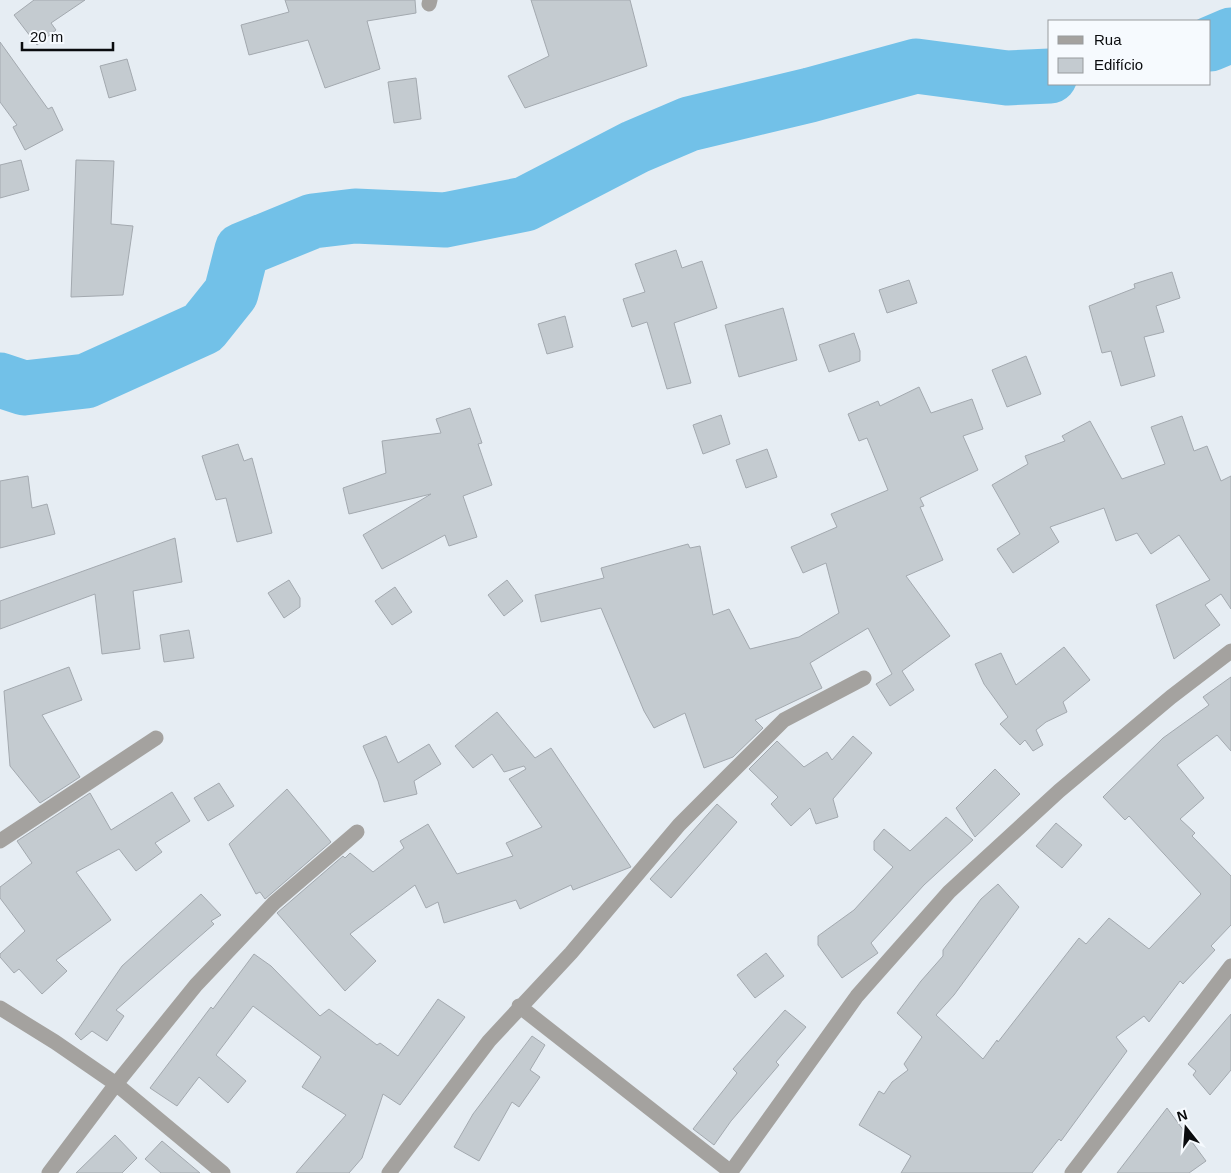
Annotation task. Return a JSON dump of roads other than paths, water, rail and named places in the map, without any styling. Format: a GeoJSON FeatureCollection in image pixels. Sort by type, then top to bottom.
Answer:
{"type":"FeatureCollection","features":[{"type":"Feature","properties":{"kind":"street"},"geometry":{"type":"LineString","coordinates":[[520,1006],[730,1173],[857,996],[949,892],[1059,791],[1171,697],[1231,651]]}},
{"type":"Feature","properties":{"kind":"street"},"geometry":{"type":"LineString","coordinates":[[389,1173],[484,1048],[520,1006],[571,953],[679,825],[784,720],[864,678]]}},
{"type":"Feature","properties":{"kind":"street"},"geometry":{"type":"LineString","coordinates":[[0,841],[156,738]]}},
{"type":"Feature","properties":{"kind":"street"},"geometry":{"type":"LineString","coordinates":[[49,1173],[116,1084],[202,978],[274,903],[357,832]]}},
{"type":"Feature","properties":{"kind":"street"},"geometry":{"type":"LineString","coordinates":[[1072,1173],[1231,966]]}},
{"type":"Feature","properties":{"kind":"street"},"geometry":{"type":"LineString","coordinates":[[0,1008],[55,1042],[116,1084],[223,1173]]}},
{"type":"Feature","properties":{"kind":"waterway"},"geometry":{"type":"LineString","coordinates":[[1211,44],[1231,35]]}},
{"type":"Feature","properties":{"kind":"waterway"},"geometry":{"type":"LineString","coordinates":[[0,380],[24,388],[86,381],[203,328],[231,293],[242,250],[313,221],[355,216],[445,220],[525,204],[635,147],[689,124],[810,95],[916,66],[1007,78],[1048,76]]}}]}
